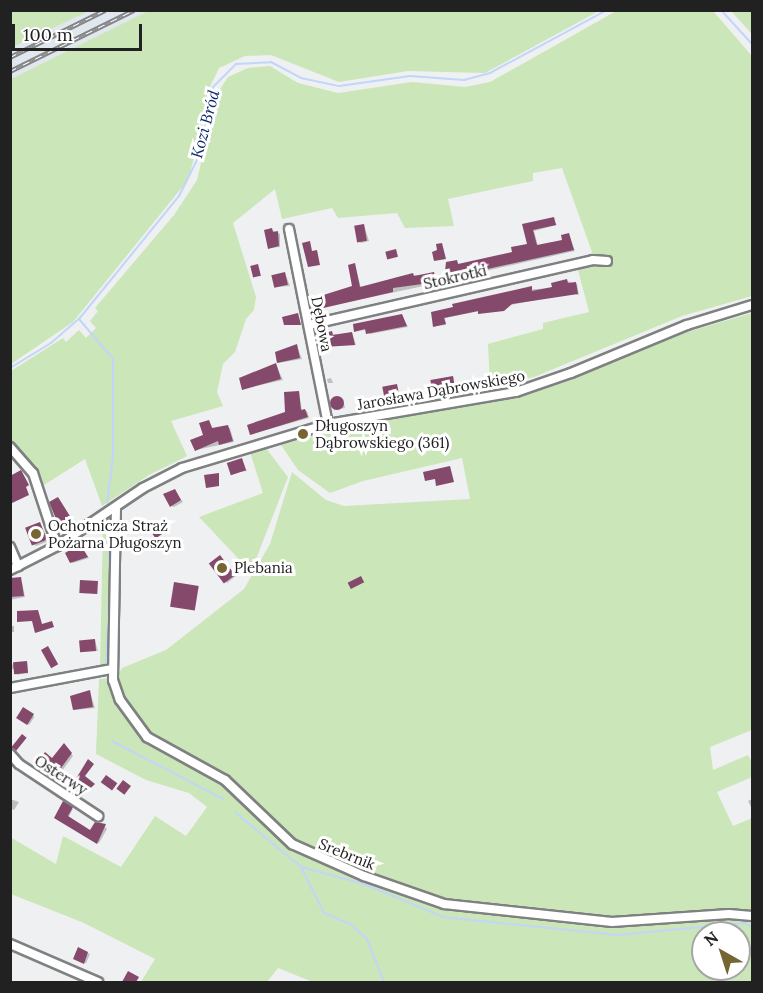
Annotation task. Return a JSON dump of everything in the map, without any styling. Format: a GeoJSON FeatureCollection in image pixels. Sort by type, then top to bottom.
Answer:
{"type":"FeatureCollection","features":[{"type":"Feature","properties":{"kind":"street","name":"Dębowa"},"geometry":{"type":"LineString","coordinates":[[289,229],[328,424]]}},
{"type":"Feature","properties":{"kind":"street","name":"Stokrotki"},"geometry":{"type":"LineString","coordinates":[[309,324],[593,260],[607,261]]}},
{"type":"Feature","properties":{"kind":"street","name":"Jarosława Dąbrowskiego"},"geometry":{"type":"LineString","coordinates":[[14,568],[57,546],[116,507],[182,468],[328,424],[516,392],[571,374],[687,325],[753,305]]}},
{"type":"Feature","properties":{"kind":"street"},"geometry":{"type":"LineString","coordinates":[[10,447],[33,473],[57,546]]}},
{"type":"Feature","properties":{"kind":"street","name":"Srebrnik"},"geometry":{"type":"LineString","coordinates":[[116,507],[112,669],[120,700],[147,737],[225,780],[292,844],[399,890],[444,904],[589,921],[638,923],[729,914],[753,916]]}},
{"type":"Feature","properties":{"kind":"street"},"geometry":{"type":"LineString","coordinates":[[10,546],[14,568]]}},
{"type":"Feature","properties":{"kind":"street"},"geometry":{"type":"LineString","coordinates":[[10,688],[112,669]]}},
{"type":"Feature","properties":{"kind":"street","name":"Osterwy"},"geometry":{"type":"LineString","coordinates":[[10,754],[19,764],[98,816]]}},
{"type":"Feature","properties":{"kind":"street"},"geometry":{"type":"LineString","coordinates":[[10,944],[98,982]]}},
{"type":"Feature","properties":{"kind":"shaded area"},"geometry":{"type":"Polygon","coordinates":[[[89,11],[148,11],[11,79],[10,48],[89,11]]]}},
{"type":"Feature","properties":{"kind":"green space"},"geometry":{"type":"Polygon","coordinates":[[[11,10],[89,10],[89,11],[11,48],[11,10]]]}},
{"type":"Feature","properties":{"kind":"green space"},"geometry":{"type":"Polygon","coordinates":[[[618,10],[713,11],[752,56],[752,296],[682,316],[534,377],[490,386],[488,344],[543,329],[543,323],[589,312],[578,270],[592,252],[562,168],[533,173],[533,181],[448,199],[454,226],[405,228],[397,213],[338,218],[332,208],[282,219],[275,189],[233,223],[256,297],[254,310],[246,319],[235,352],[223,364],[217,392],[223,406],[171,421],[187,456],[149,475],[102,506],[85,459],[44,485],[11,441],[11,371],[63,338],[66,342],[79,330],[86,338],[96,328],[90,321],[98,311],[95,308],[174,215],[197,180],[217,94],[228,77],[248,68],[270,66],[298,83],[338,93],[412,82],[465,87],[490,82],[618,10]]]}},
{"type":"Feature","properties":{"kind":"green space"},"geometry":{"type":"Polygon","coordinates":[[[148,11],[599,11],[485,73],[408,71],[339,82],[271,55],[245,56],[219,68],[207,93],[206,113],[188,180],[73,322],[11,364],[11,79],[148,11]]]}},
{"type":"Feature","properties":{"kind":"green space"},"geometry":{"type":"Polygon","coordinates":[[[731,11],[752,11],[752,34],[731,11]]]}},
{"type":"Feature","properties":{"kind":"green space"},"geometry":{"type":"Polygon","coordinates":[[[752,313],[752,730],[710,747],[713,770],[748,755],[752,763],[752,777],[717,792],[733,826],[752,818],[752,982],[313,982],[278,968],[267,982],[141,982],[155,959],[84,923],[11,894],[10,837],[56,864],[63,836],[121,867],[155,816],[186,836],[207,807],[189,793],[146,780],[96,754],[99,679],[116,678],[122,668],[166,650],[244,589],[270,544],[292,472],[326,500],[344,506],[470,499],[462,458],[363,481],[330,493],[298,470],[281,445],[342,428],[530,394],[687,332],[752,313]]]}},
{"type":"Feature","properties":{"kind":"green space"},"geometry":{"type":"Polygon","coordinates":[[[265,447],[288,477],[251,572],[199,517],[263,493],[250,452],[265,447]]]}},
{"type":"Feature","properties":{"kind":"green space"},"geometry":{"type":"Polygon","coordinates":[[[112,520],[115,527],[109,661],[100,668],[103,525],[112,520]]]}},
{"type":"Feature","properties":{"kind":"building"},"geometry":{"type":"Polygon","coordinates":[[[554,217],[556,225],[533,230],[537,245],[562,240],[561,235],[569,233],[574,250],[460,275],[457,280],[445,271],[446,262],[457,260],[458,264],[512,252],[511,247],[527,244],[522,224],[554,217]]]}},
{"type":"Feature","properties":{"kind":"building"},"geometry":{"type":"Polygon","coordinates":[[[364,224],[367,241],[357,242],[354,226],[364,224]]]}},
{"type":"Feature","properties":{"kind":"building"},"geometry":{"type":"Polygon","coordinates":[[[272,228],[273,232],[278,231],[279,246],[268,249],[264,230],[272,228]]]}},
{"type":"Feature","properties":{"kind":"building"},"geometry":{"type":"Polygon","coordinates":[[[310,241],[312,251],[317,250],[320,265],[308,267],[302,243],[310,241]]]}},
{"type":"Feature","properties":{"kind":"building"},"geometry":{"type":"Polygon","coordinates":[[[442,243],[446,259],[434,261],[432,252],[437,250],[436,244],[442,243]]]}},
{"type":"Feature","properties":{"kind":"building"},"geometry":{"type":"Polygon","coordinates":[[[396,249],[398,257],[387,259],[385,252],[396,249]]]}},
{"type":"Feature","properties":{"kind":"building"},"geometry":{"type":"Polygon","coordinates":[[[355,263],[360,287],[413,273],[414,276],[434,272],[437,282],[393,288],[393,292],[319,309],[317,297],[352,286],[348,265],[355,263]]]}},
{"type":"Feature","properties":{"kind":"building"},"geometry":{"type":"Polygon","coordinates":[[[258,264],[261,276],[253,278],[250,266],[258,264]]]}},
{"type":"Feature","properties":{"kind":"building"},"geometry":{"type":"Polygon","coordinates":[[[285,272],[288,285],[274,288],[271,275],[285,272]]]}},
{"type":"Feature","properties":{"kind":"building"},"geometry":{"type":"Polygon","coordinates":[[[567,279],[568,283],[576,282],[578,294],[512,304],[504,311],[478,314],[478,311],[444,318],[446,324],[433,327],[431,312],[453,307],[452,304],[532,286],[532,291],[552,287],[551,283],[567,279]]]}},
{"type":"Feature","properties":{"kind":"building"},"geometry":{"type":"Polygon","coordinates":[[[298,313],[301,325],[284,325],[282,317],[298,313]]]}},
{"type":"Feature","properties":{"kind":"building"},"geometry":{"type":"Polygon","coordinates":[[[402,314],[407,326],[366,334],[365,329],[354,332],[353,324],[402,314]]]}},
{"type":"Feature","properties":{"kind":"building"},"geometry":{"type":"Polygon","coordinates":[[[332,331],[333,335],[352,332],[355,345],[324,347],[321,334],[332,331]]]}},
{"type":"Feature","properties":{"kind":"building"},"geometry":{"type":"Polygon","coordinates":[[[297,344],[300,358],[277,363],[275,352],[297,344]]]}},
{"type":"Feature","properties":{"kind":"building"},"geometry":{"type":"Polygon","coordinates":[[[276,363],[281,379],[242,390],[239,378],[276,363]]]}},
{"type":"Feature","properties":{"kind":"building"},"geometry":{"type":"Polygon","coordinates":[[[453,376],[455,387],[432,391],[430,380],[453,376]]]}},
{"type":"Feature","properties":{"kind":"building"},"geometry":{"type":"Polygon","coordinates":[[[397,384],[400,400],[385,403],[382,387],[397,384]]]}},
{"type":"Feature","properties":{"kind":"building"},"geometry":{"type":"Polygon","coordinates":[[[299,391],[301,410],[305,409],[308,417],[250,435],[247,425],[285,412],[284,392],[299,391]]]}},
{"type":"Feature","properties":{"kind":"building"},"geometry":{"type":"Polygon","coordinates":[[[334,396],[340,396],[344,403],[340,410],[334,410],[330,406],[330,400],[334,396]]]}},
{"type":"Feature","properties":{"kind":"building"},"geometry":{"type":"Polygon","coordinates":[[[209,420],[212,428],[228,425],[233,441],[219,445],[218,441],[195,451],[190,440],[203,435],[199,423],[209,420]]]}},
{"type":"Feature","properties":{"kind":"building"},"geometry":{"type":"Polygon","coordinates":[[[242,458],[246,470],[231,475],[227,463],[242,458]]]}},
{"type":"Feature","properties":{"kind":"building"},"geometry":{"type":"Polygon","coordinates":[[[450,466],[454,482],[436,486],[435,479],[425,481],[423,472],[450,466]]]}},
{"type":"Feature","properties":{"kind":"building"},"geometry":{"type":"Polygon","coordinates":[[[21,470],[29,485],[26,487],[29,495],[10,504],[10,476],[21,470]]]}},
{"type":"Feature","properties":{"kind":"building"},"geometry":{"type":"Polygon","coordinates":[[[219,473],[219,486],[206,488],[204,475],[219,473]]]}},
{"type":"Feature","properties":{"kind":"building"},"geometry":{"type":"Polygon","coordinates":[[[175,489],[181,500],[170,507],[163,494],[175,489]]]}},
{"type":"Feature","properties":{"kind":"building"},"geometry":{"type":"Polygon","coordinates":[[[58,497],[73,521],[61,531],[49,502],[58,497]]]}},
{"type":"Feature","properties":{"kind":"building","name":"Ochotnicza Straż Pożarna Długoszyn"},"geometry":{"type":"Polygon","coordinates":[[[40,522],[47,540],[32,545],[25,528],[40,522]]]}},
{"type":"Feature","properties":{"kind":"building"},"geometry":{"type":"Polygon","coordinates":[[[157,523],[164,533],[156,539],[149,529],[157,523]]]}},
{"type":"Feature","properties":{"kind":"building"},"geometry":{"type":"Polygon","coordinates":[[[80,544],[88,557],[70,563],[65,553],[80,544]]]}},
{"type":"Feature","properties":{"kind":"building","name":"Plebania"},"geometry":{"type":"Polygon","coordinates":[[[220,555],[235,575],[224,583],[209,563],[220,555]]]}},
{"type":"Feature","properties":{"kind":"building"},"geometry":{"type":"Polygon","coordinates":[[[361,576],[364,582],[351,589],[348,583],[361,576]]]}},
{"type":"Feature","properties":{"kind":"building"},"geometry":{"type":"Polygon","coordinates":[[[21,577],[24,596],[10,597],[10,578],[21,577]]]}},
{"type":"Feature","properties":{"kind":"building"},"geometry":{"type":"Polygon","coordinates":[[[80,580],[98,581],[97,594],[79,593],[80,580]]]}},
{"type":"Feature","properties":{"kind":"building"},"geometry":{"type":"Polygon","coordinates":[[[174,582],[199,586],[195,611],[170,607],[174,582]]]}},
{"type":"Feature","properties":{"kind":"building"},"geometry":{"type":"Polygon","coordinates":[[[38,610],[42,624],[52,621],[54,627],[35,633],[32,621],[17,622],[17,611],[38,610]]]}},
{"type":"Feature","properties":{"kind":"building"},"geometry":{"type":"Polygon","coordinates":[[[95,639],[96,651],[80,652],[79,640],[95,639]]]}},
{"type":"Feature","properties":{"kind":"building"},"geometry":{"type":"Polygon","coordinates":[[[48,646],[58,664],[51,668],[41,650],[48,646]]]}},
{"type":"Feature","properties":{"kind":"building"},"geometry":{"type":"Polygon","coordinates":[[[27,661],[28,673],[14,674],[13,662],[27,661]]]}},
{"type":"Feature","properties":{"kind":"building"},"geometry":{"type":"Polygon","coordinates":[[[90,690],[93,707],[73,710],[70,696],[90,690]]]}},
{"type":"Feature","properties":{"kind":"building"},"geometry":{"type":"Polygon","coordinates":[[[23,707],[34,714],[27,725],[16,718],[23,707]]]}},
{"type":"Feature","properties":{"kind":"building"},"geometry":{"type":"Polygon","coordinates":[[[22,734],[27,738],[16,751],[11,747],[22,734]]]}},
{"type":"Feature","properties":{"kind":"building"},"geometry":{"type":"Polygon","coordinates":[[[64,743],[72,753],[53,779],[42,771],[47,764],[40,759],[45,752],[52,758],[64,743]]]}},
{"type":"Feature","properties":{"kind":"building"},"geometry":{"type":"Polygon","coordinates":[[[88,759],[94,764],[85,776],[95,784],[81,797],[71,787],[88,759]]]}},
{"type":"Feature","properties":{"kind":"building"},"geometry":{"type":"Polygon","coordinates":[[[106,775],[117,783],[112,791],[101,782],[106,775]]]}},
{"type":"Feature","properties":{"kind":"building"},"geometry":{"type":"Polygon","coordinates":[[[123,780],[131,786],[124,795],[116,789],[123,780]]]}},
{"type":"Feature","properties":{"kind":"building"},"geometry":{"type":"Polygon","coordinates":[[[63,801],[73,807],[68,816],[90,830],[95,822],[106,824],[97,844],[54,818],[63,801]]]}},
{"type":"Feature","properties":{"kind":"building"},"geometry":{"type":"Polygon","coordinates":[[[78,947],[88,952],[84,964],[73,959],[78,947]]]}},
{"type":"Feature","properties":{"kind":"building"},"geometry":{"type":"Polygon","coordinates":[[[128,971],[139,977],[136,982],[122,982],[128,971]]]}},
{"type":"Feature","properties":{"kind":"waterway","name":"Kozi Bród"},"geometry":{"type":"LineString","coordinates":[[10,368],[51,343],[79,319],[179,196],[200,154],[213,87],[236,64],[271,62],[301,78],[339,86],[410,76],[464,80],[490,73],[607,10]]}},
{"type":"Feature","properties":{"kind":"waterway","name":"Kozi Bród"},"geometry":{"type":"LineString","coordinates":[[721,10],[752,44]]}},
{"type":"Feature","properties":{"kind":"waterway"},"geometry":{"type":"LineString","coordinates":[[79,319],[113,359],[113,457],[107,503]]}},
{"type":"Feature","properties":{"kind":"waterway"},"geometry":{"type":"LineString","coordinates":[[107,523],[110,577]]}},
{"type":"Feature","properties":{"kind":"waterway"},"geometry":{"type":"LineString","coordinates":[[108,616],[109,595]]}},
{"type":"Feature","properties":{"kind":"waterway"},"geometry":{"type":"LineString","coordinates":[[106,662],[108,626]]}},
{"type":"Feature","properties":{"kind":"waterway"},"geometry":{"type":"LineString","coordinates":[[112,741],[223,799]]}},
{"type":"Feature","properties":{"kind":"waterway"},"geometry":{"type":"LineString","coordinates":[[236,813],[301,867],[364,884],[443,917],[617,935],[744,923],[752,927]]}},
{"type":"Feature","properties":{"kind":"waterway"},"geometry":{"type":"LineString","coordinates":[[301,867],[324,913],[350,924],[367,939],[384,982]]}},
{"type":"Feature","properties":{"kind":"railway"},"geometry":{"type":"LineString","coordinates":[[10,57],[105,10]]}},
{"type":"Feature","properties":{"kind":"railway"},"geometry":{"type":"LineString","coordinates":[[10,71],[134,10]]}},
{"type":"Feature","properties":{"kind":"place","name":"Długoszyn Dąbrowskiego (361)"},"geometry":{"type":"Point","coordinates":[303,434]}},
{"type":"Feature","properties":{"kind":"place","name":"Ochotnicza Straż Pożarna Długoszyn"},"geometry":{"type":"Point","coordinates":[36,534]}},
{"type":"Feature","properties":{"kind":"place","name":"Plebania"},"geometry":{"type":"Point","coordinates":[222,568]}}]}
